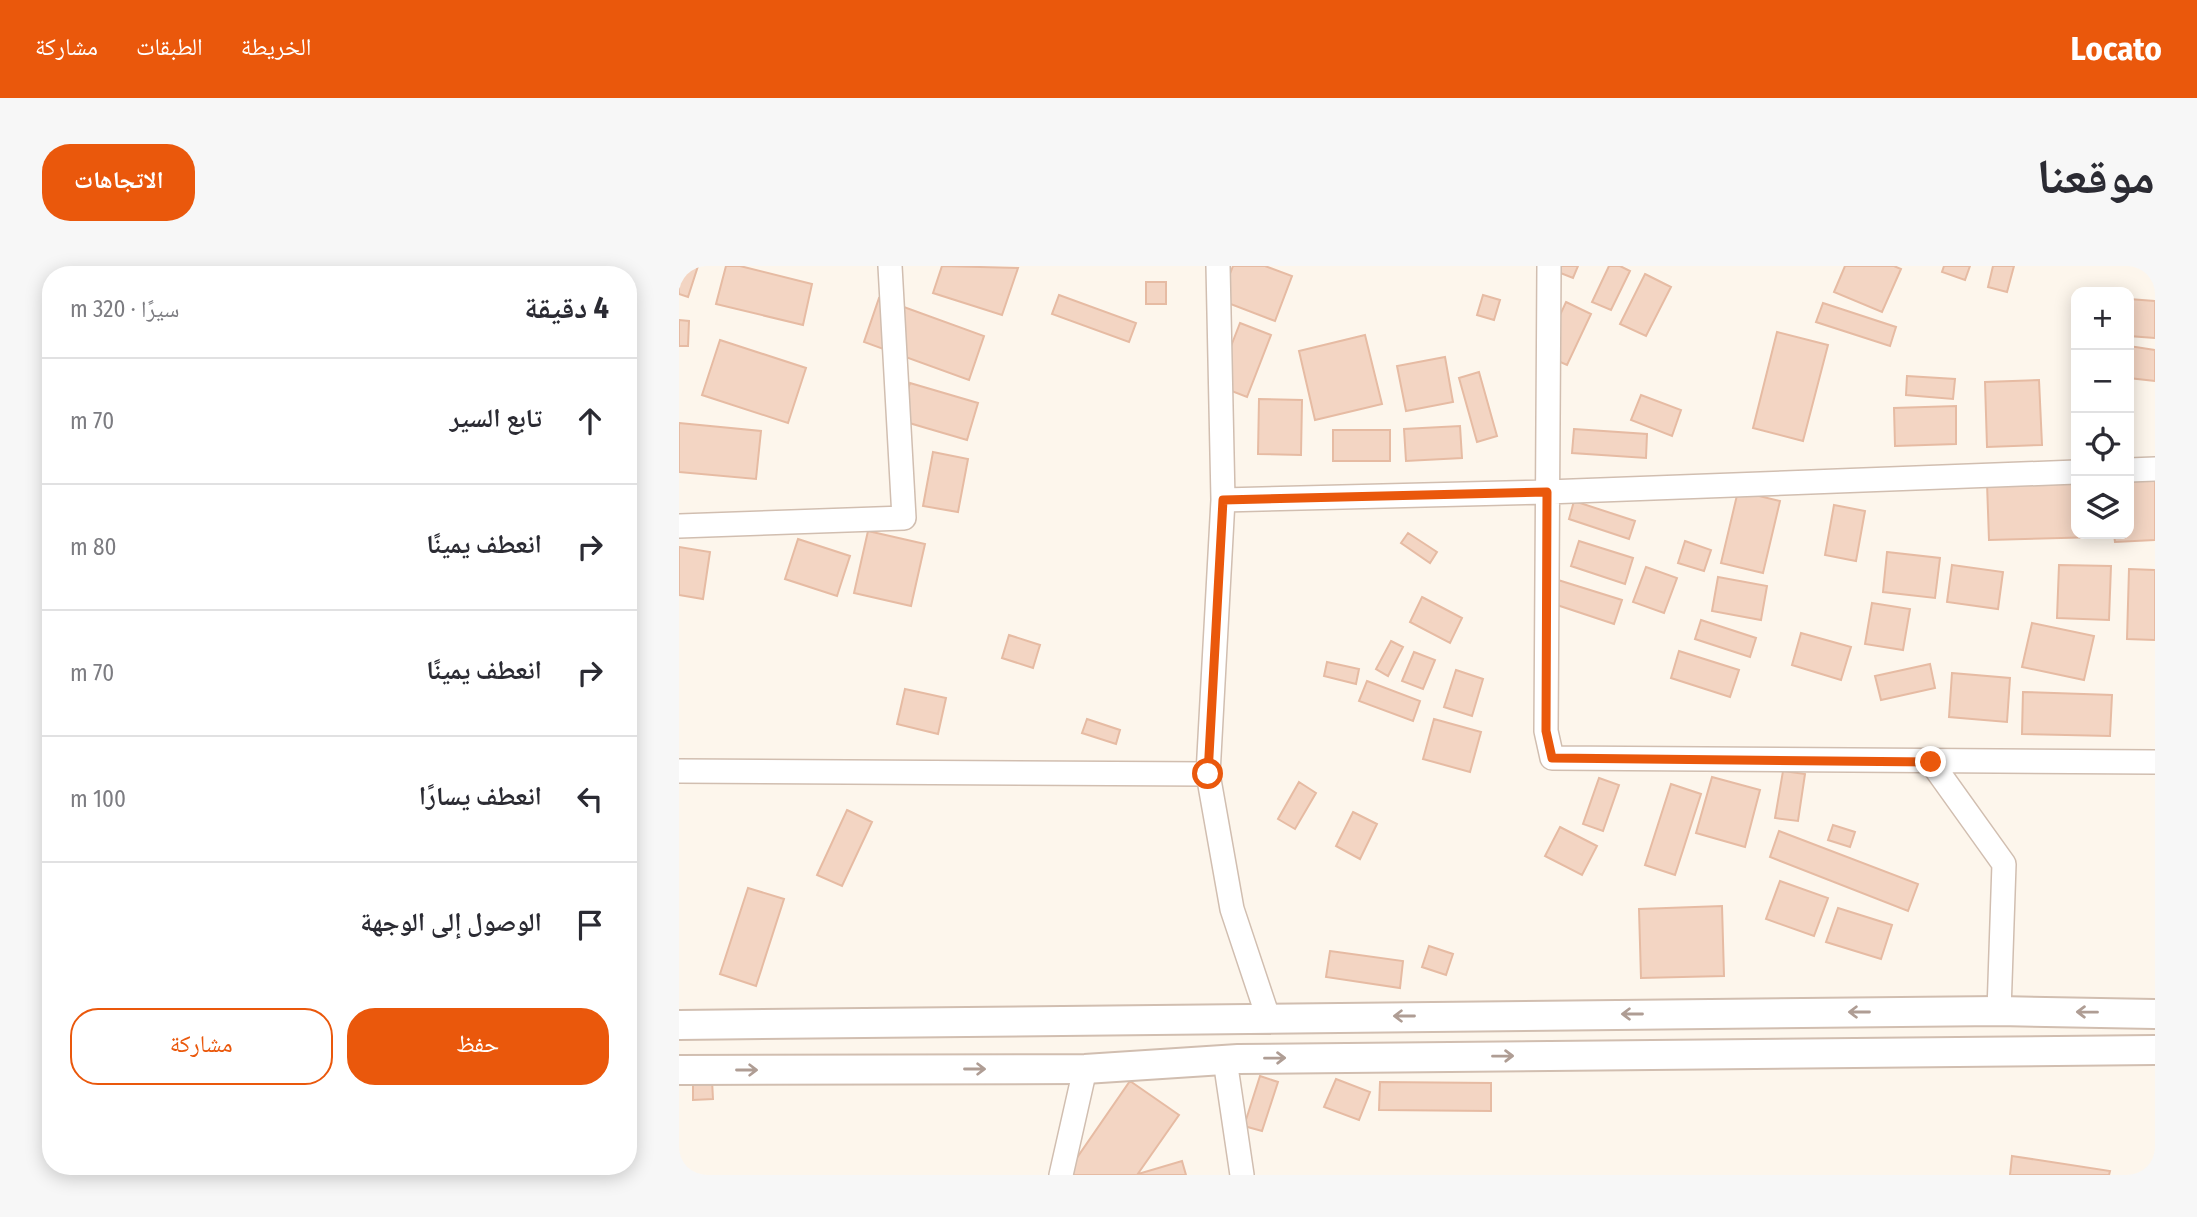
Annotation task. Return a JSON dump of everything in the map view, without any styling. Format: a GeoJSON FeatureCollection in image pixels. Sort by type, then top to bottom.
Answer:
{"type":"FeatureCollection","features":[{"type":"Feature","properties":{"kind":"street"},"geometry":{"type":"LineString","coordinates":[[679,526],[904,517],[890,266]]}},
{"type":"Feature","properties":{"kind":"street"},"geometry":{"type":"LineString","coordinates":[[1218,266],[1223,500],[1208,774],[1232,909],[1268,1017]]}},
{"type":"Feature","properties":{"kind":"street"},"geometry":{"type":"LineString","coordinates":[[1549,266],[1546,731],[1552,758],[2155,762]]}},
{"type":"Feature","properties":{"kind":"street"},"geometry":{"type":"LineString","coordinates":[[2134,470],[2155,469]]}},
{"type":"Feature","properties":{"kind":"street"},"geometry":{"type":"LineString","coordinates":[[1223,500],[1547,492],[2071,472]]}},
{"type":"Feature","properties":{"kind":"street"},"geometry":{"type":"LineString","coordinates":[[1931,762],[2004,863],[1999,1011]]}},
{"type":"Feature","properties":{"kind":"street"},"geometry":{"type":"LineString","coordinates":[[679,771],[1208,774]]}},
{"type":"Feature","properties":{"kind":"street"},"geometry":{"type":"LineString","coordinates":[[679,1026],[1268,1017],[1999,1011],[2155,1014]]}},
{"type":"Feature","properties":{"kind":"street"},"geometry":{"type":"LineString","coordinates":[[679,1070],[1085,1069],[1225,1060],[2155,1050]]}},
{"type":"Feature","properties":{"kind":"street"},"geometry":{"type":"LineString","coordinates":[[1225,1060],[1242,1175]]}},
{"type":"Feature","properties":{"kind":"street"},"geometry":{"type":"LineString","coordinates":[[1061,1175],[1085,1069]]}},
{"type":"Feature","properties":{"kind":"building"},"geometry":{"type":"Polygon","coordinates":[[[679,266],[698,266],[688,297],[679,294],[679,266]]]}},
{"type":"Feature","properties":{"kind":"building"},"geometry":{"type":"Polygon","coordinates":[[[726,266],[740,266],[812,284],[803,325],[716,304],[726,266]]]}},
{"type":"Feature","properties":{"kind":"building"},"geometry":{"type":"Polygon","coordinates":[[[942,266],[1018,268],[1002,315],[933,293],[942,266]]]}},
{"type":"Feature","properties":{"kind":"building"},"geometry":{"type":"Polygon","coordinates":[[[1233,266],[1265,266],[1292,276],[1275,321],[1220,300],[1233,266]]]}},
{"type":"Feature","properties":{"kind":"building"},"geometry":{"type":"Polygon","coordinates":[[[1543,266],[1578,266],[1573,278],[1543,266]]]}},
{"type":"Feature","properties":{"kind":"building"},"geometry":{"type":"Polygon","coordinates":[[[1609,266],[1620,266],[1630,271],[1611,310],[1592,302],[1609,266]]]}},
{"type":"Feature","properties":{"kind":"building"},"geometry":{"type":"Polygon","coordinates":[[[1845,266],[1894,266],[1901,269],[1882,312],[1834,292],[1845,266]]]}},
{"type":"Feature","properties":{"kind":"building"},"geometry":{"type":"Polygon","coordinates":[[[1944,266],[1970,266],[1965,280],[1942,272],[1944,266]]]}},
{"type":"Feature","properties":{"kind":"building"},"geometry":{"type":"Polygon","coordinates":[[[1993,266],[2014,266],[2007,292],[1988,287],[1993,266]]]}},
{"type":"Feature","properties":{"kind":"building"},"geometry":{"type":"Polygon","coordinates":[[[1645,274],[1671,287],[1646,336],[1620,324],[1645,274]]]}},
{"type":"Feature","properties":{"kind":"building"},"geometry":{"type":"Polygon","coordinates":[[[1146,282],[1166,282],[1166,304],[1146,304],[1146,282]]]}},
{"type":"Feature","properties":{"kind":"building"},"geometry":{"type":"Polygon","coordinates":[[[1059,295],[1136,323],[1129,342],[1052,314],[1059,295]]]}},
{"type":"Feature","properties":{"kind":"building"},"geometry":{"type":"Polygon","coordinates":[[[1483,295],[1500,300],[1494,320],[1477,315],[1483,295]]]}},
{"type":"Feature","properties":{"kind":"building"},"geometry":{"type":"Polygon","coordinates":[[[879,298],[984,336],[969,380],[864,342],[879,298]]]}},
{"type":"Feature","properties":{"kind":"building"},"geometry":{"type":"Polygon","coordinates":[[[2134,299],[2155,301],[2155,338],[2134,336],[2134,299]]]}},
{"type":"Feature","properties":{"kind":"building"},"geometry":{"type":"Polygon","coordinates":[[[1566,302],[1591,314],[1567,365],[1542,354],[1566,302]]]}},
{"type":"Feature","properties":{"kind":"building"},"geometry":{"type":"Polygon","coordinates":[[[1823,303],[1896,327],[1890,346],[1816,322],[1823,303]]]}},
{"type":"Feature","properties":{"kind":"building"},"geometry":{"type":"Polygon","coordinates":[[[679,320],[689,321],[688,346],[679,346],[679,320]]]}},
{"type":"Feature","properties":{"kind":"building"},"geometry":{"type":"Polygon","coordinates":[[[1240,323],[1271,335],[1247,397],[1216,385],[1240,323]]]}},
{"type":"Feature","properties":{"kind":"building"},"geometry":{"type":"Polygon","coordinates":[[[1777,332],[1828,345],[1803,441],[1753,428],[1777,332]]]}},
{"type":"Feature","properties":{"kind":"building"},"geometry":{"type":"Polygon","coordinates":[[[1365,335],[1382,404],[1315,420],[1299,351],[1365,335]]]}},
{"type":"Feature","properties":{"kind":"building"},"geometry":{"type":"Polygon","coordinates":[[[720,340],[806,368],[788,423],[702,395],[720,340]]]}},
{"type":"Feature","properties":{"kind":"building"},"geometry":{"type":"Polygon","coordinates":[[[2134,347],[2155,350],[2155,381],[2134,379],[2134,347]]]}},
{"type":"Feature","properties":{"kind":"building"},"geometry":{"type":"Polygon","coordinates":[[[1445,357],[1453,402],[1406,411],[1397,366],[1445,357]]]}},
{"type":"Feature","properties":{"kind":"building"},"geometry":{"type":"Polygon","coordinates":[[[1479,372],[1497,436],[1477,442],[1459,378],[1479,372]]]}},
{"type":"Feature","properties":{"kind":"building"},"geometry":{"type":"Polygon","coordinates":[[[1907,376],[1955,379],[1953,399],[1906,395],[1907,376]]]}},
{"type":"Feature","properties":{"kind":"building"},"geometry":{"type":"Polygon","coordinates":[[[2039,380],[2042,445],[1987,447],[1985,382],[2039,380]]]}},
{"type":"Feature","properties":{"kind":"building"},"geometry":{"type":"Polygon","coordinates":[[[910,383],[978,403],[967,440],[899,420],[910,383]]]}},
{"type":"Feature","properties":{"kind":"building"},"geometry":{"type":"Polygon","coordinates":[[[1641,395],[1681,410],[1672,436],[1631,420],[1641,395]]]}},
{"type":"Feature","properties":{"kind":"building"},"geometry":{"type":"Polygon","coordinates":[[[1259,399],[1302,400],[1301,455],[1258,454],[1259,399]]]}},
{"type":"Feature","properties":{"kind":"building"},"geometry":{"type":"Polygon","coordinates":[[[1956,406],[1956,444],[1895,446],[1894,408],[1956,406]]]}},
{"type":"Feature","properties":{"kind":"building"},"geometry":{"type":"Polygon","coordinates":[[[679,423],[761,431],[756,479],[679,472],[679,423]]]}},
{"type":"Feature","properties":{"kind":"building"},"geometry":{"type":"Polygon","coordinates":[[[1460,426],[1462,458],[1406,461],[1404,429],[1460,426]]]}},
{"type":"Feature","properties":{"kind":"building"},"geometry":{"type":"Polygon","coordinates":[[[1574,429],[1647,434],[1646,458],[1572,453],[1574,429]]]}},
{"type":"Feature","properties":{"kind":"building"},"geometry":{"type":"Polygon","coordinates":[[[1333,430],[1390,430],[1390,461],[1333,461],[1333,430]]]}},
{"type":"Feature","properties":{"kind":"building"},"geometry":{"type":"Polygon","coordinates":[[[933,452],[968,459],[958,512],[923,506],[933,452]]]}},
{"type":"Feature","properties":{"kind":"building"},"geometry":{"type":"Polygon","coordinates":[[[2155,477],[2155,540],[2115,542],[2115,539],[2134,539],[2134,478],[2155,477]]]}},
{"type":"Feature","properties":{"kind":"building"},"geometry":{"type":"Polygon","coordinates":[[[2071,481],[2071,538],[1989,540],[1987,483],[2071,481]]]}},
{"type":"Feature","properties":{"kind":"building"},"geometry":{"type":"Polygon","coordinates":[[[1738,491],[1780,501],[1763,573],[1721,563],[1738,491]]]}},
{"type":"Feature","properties":{"kind":"building"},"geometry":{"type":"Polygon","coordinates":[[[1574,501],[1635,521],[1629,539],[1569,519],[1574,501]]]}},
{"type":"Feature","properties":{"kind":"building"},"geometry":{"type":"Polygon","coordinates":[[[1834,505],[1865,511],[1856,561],[1825,555],[1834,505]]]}},
{"type":"Feature","properties":{"kind":"building"},"geometry":{"type":"Polygon","coordinates":[[[868,531],[925,544],[911,606],[854,593],[868,531]]]}},
{"type":"Feature","properties":{"kind":"building"},"geometry":{"type":"Polygon","coordinates":[[[1408,533],[1437,552],[1430,563],[1401,543],[1408,533]]]}},
{"type":"Feature","properties":{"kind":"building"},"geometry":{"type":"Polygon","coordinates":[[[798,539],[850,556],[837,596],[785,579],[798,539]]]}},
{"type":"Feature","properties":{"kind":"building"},"geometry":{"type":"Polygon","coordinates":[[[1579,541],[1633,558],[1625,584],[1571,566],[1579,541]]]}},
{"type":"Feature","properties":{"kind":"building"},"geometry":{"type":"Polygon","coordinates":[[[1685,541],[1711,550],[1704,571],[1678,563],[1685,541]]]}},
{"type":"Feature","properties":{"kind":"building"},"geometry":{"type":"Polygon","coordinates":[[[679,547],[710,552],[703,599],[679,595],[679,547]]]}},
{"type":"Feature","properties":{"kind":"building"},"geometry":{"type":"Polygon","coordinates":[[[1887,552],[1940,558],[1935,598],[1883,592],[1887,552]]]}},
{"type":"Feature","properties":{"kind":"building"},"geometry":{"type":"Polygon","coordinates":[[[1952,565],[2003,572],[1998,609],[1947,602],[1952,565]]]}},
{"type":"Feature","properties":{"kind":"building"},"geometry":{"type":"Polygon","coordinates":[[[2059,565],[2111,566],[2109,620],[2057,618],[2059,565]]]}},
{"type":"Feature","properties":{"kind":"building"},"geometry":{"type":"Polygon","coordinates":[[[1646,567],[1677,578],[1664,613],[1633,602],[1646,567]]]}},
{"type":"Feature","properties":{"kind":"building"},"geometry":{"type":"Polygon","coordinates":[[[2129,569],[2155,570],[2155,640],[2127,639],[2129,569]]]}},
{"type":"Feature","properties":{"kind":"building"},"geometry":{"type":"Polygon","coordinates":[[[1718,577],[1767,586],[1761,620],[1712,611],[1718,577]]]}},
{"type":"Feature","properties":{"kind":"building"},"geometry":{"type":"Polygon","coordinates":[[[1558,580],[1622,600],[1614,624],[1551,603],[1558,580]]]}},
{"type":"Feature","properties":{"kind":"building"},"geometry":{"type":"Polygon","coordinates":[[[1422,597],[1462,618],[1450,643],[1410,622],[1422,597]]]}},
{"type":"Feature","properties":{"kind":"building"},"geometry":{"type":"Polygon","coordinates":[[[1872,603],[1910,609],[1903,650],[1865,644],[1872,603]]]}},
{"type":"Feature","properties":{"kind":"building"},"geometry":{"type":"Polygon","coordinates":[[[1701,620],[1756,638],[1750,657],[1695,639],[1701,620]]]}},
{"type":"Feature","properties":{"kind":"building"},"geometry":{"type":"Polygon","coordinates":[[[2032,623],[2094,636],[2084,680],[2022,667],[2032,623]]]}},
{"type":"Feature","properties":{"kind":"building"},"geometry":{"type":"Polygon","coordinates":[[[1801,633],[1851,647],[1841,680],[1792,665],[1801,633]]]}},
{"type":"Feature","properties":{"kind":"building"},"geometry":{"type":"Polygon","coordinates":[[[1009,635],[1040,645],[1033,668],[1002,658],[1009,635]]]}},
{"type":"Feature","properties":{"kind":"building"},"geometry":{"type":"Polygon","coordinates":[[[1391,641],[1403,647],[1388,676],[1376,669],[1391,641]]]}},
{"type":"Feature","properties":{"kind":"building"},"geometry":{"type":"Polygon","coordinates":[[[1679,651],[1739,670],[1730,697],[1671,678],[1679,651]]]}},
{"type":"Feature","properties":{"kind":"building"},"geometry":{"type":"Polygon","coordinates":[[[1414,652],[1435,660],[1423,689],[1402,681],[1414,652]]]}},
{"type":"Feature","properties":{"kind":"building"},"geometry":{"type":"Polygon","coordinates":[[[1327,662],[1359,669],[1356,684],[1324,676],[1327,662]]]}},
{"type":"Feature","properties":{"kind":"building"},"geometry":{"type":"Polygon","coordinates":[[[1930,664],[1935,688],[1881,700],[1875,676],[1930,664]]]}},
{"type":"Feature","properties":{"kind":"building"},"geometry":{"type":"Polygon","coordinates":[[[1456,670],[1483,679],[1472,716],[1444,707],[1456,670]]]}},
{"type":"Feature","properties":{"kind":"building"},"geometry":{"type":"Polygon","coordinates":[[[1952,673],[2010,678],[2007,722],[1949,717],[1952,673]]]}},
{"type":"Feature","properties":{"kind":"building"},"geometry":{"type":"Polygon","coordinates":[[[1367,681],[1420,701],[1413,721],[1359,701],[1367,681]]]}},
{"type":"Feature","properties":{"kind":"building"},"geometry":{"type":"Polygon","coordinates":[[[905,689],[946,698],[938,734],[897,724],[905,689]]]}},
{"type":"Feature","properties":{"kind":"building"},"geometry":{"type":"Polygon","coordinates":[[[2023,692],[2112,695],[2110,736],[2022,734],[2023,692]]]}},
{"type":"Feature","properties":{"kind":"building"},"geometry":{"type":"Polygon","coordinates":[[[1087,719],[1120,730],[1116,744],[1082,733],[1087,719]]]}},
{"type":"Feature","properties":{"kind":"building"},"geometry":{"type":"Polygon","coordinates":[[[1434,719],[1481,732],[1470,772],[1423,759],[1434,719]]]}},
{"type":"Feature","properties":{"kind":"building"},"geometry":{"type":"Polygon","coordinates":[[[1783,771],[1805,774],[1798,821],[1775,818],[1783,771]]]}},
{"type":"Feature","properties":{"kind":"building"},"geometry":{"type":"Polygon","coordinates":[[[1712,777],[1760,790],[1745,847],[1696,833],[1712,777]]]}},
{"type":"Feature","properties":{"kind":"building"},"geometry":{"type":"Polygon","coordinates":[[[1599,778],[1619,785],[1603,831],[1583,824],[1599,778]]]}},
{"type":"Feature","properties":{"kind":"building"},"geometry":{"type":"Polygon","coordinates":[[[1299,782],[1316,793],[1295,829],[1278,819],[1299,782]]]}},
{"type":"Feature","properties":{"kind":"building"},"geometry":{"type":"Polygon","coordinates":[[[1671,784],[1701,794],[1675,875],[1645,865],[1671,784]]]}},
{"type":"Feature","properties":{"kind":"building"},"geometry":{"type":"Polygon","coordinates":[[[847,810],[872,822],[842,886],[817,875],[847,810]]]}},
{"type":"Feature","properties":{"kind":"building"},"geometry":{"type":"Polygon","coordinates":[[[1353,812],[1377,824],[1360,859],[1336,846],[1353,812]]]}},
{"type":"Feature","properties":{"kind":"building"},"geometry":{"type":"Polygon","coordinates":[[[1833,825],[1855,832],[1850,847],[1828,840],[1833,825]]]}},
{"type":"Feature","properties":{"kind":"building"},"geometry":{"type":"Polygon","coordinates":[[[1560,827],[1597,846],[1582,875],[1545,856],[1560,827]]]}},
{"type":"Feature","properties":{"kind":"building"},"geometry":{"type":"Polygon","coordinates":[[[1779,831],[1918,884],[1908,911],[1770,857],[1779,831]]]}},
{"type":"Feature","properties":{"kind":"building"},"geometry":{"type":"Polygon","coordinates":[[[1780,881],[1828,898],[1814,936],[1766,919],[1780,881]]]}},
{"type":"Feature","properties":{"kind":"building"},"geometry":{"type":"Polygon","coordinates":[[[748,888],[784,899],[756,986],[720,974],[748,888]]]}},
{"type":"Feature","properties":{"kind":"building"},"geometry":{"type":"Polygon","coordinates":[[[1722,906],[1724,976],[1641,978],[1639,909],[1722,906]]]}},
{"type":"Feature","properties":{"kind":"building"},"geometry":{"type":"Polygon","coordinates":[[[1838,908],[1892,925],[1881,959],[1826,942],[1838,908]]]}},
{"type":"Feature","properties":{"kind":"building"},"geometry":{"type":"Polygon","coordinates":[[[1429,946],[1453,954],[1446,975],[1422,967],[1429,946]]]}},
{"type":"Feature","properties":{"kind":"building"},"geometry":{"type":"Polygon","coordinates":[[[1330,951],[1403,961],[1400,988],[1326,977],[1330,951]]]}},
{"type":"Feature","properties":{"kind":"building"},"geometry":{"type":"Polygon","coordinates":[[[1260,1076],[1278,1082],[1262,1131],[1244,1126],[1260,1076]]]}},
{"type":"Feature","properties":{"kind":"building"},"geometry":{"type":"Polygon","coordinates":[[[1336,1079],[1370,1092],[1359,1120],[1324,1107],[1336,1079]]]}},
{"type":"Feature","properties":{"kind":"building"},"geometry":{"type":"Polygon","coordinates":[[[712,1080],[713,1099],[693,1100],[693,1081],[712,1080]]]}},
{"type":"Feature","properties":{"kind":"building"},"geometry":{"type":"Polygon","coordinates":[[[1130,1081],[1179,1115],[1137,1175],[1065,1175],[1130,1081]]]}},
{"type":"Feature","properties":{"kind":"building"},"geometry":{"type":"Polygon","coordinates":[[[1380,1082],[1491,1083],[1491,1111],[1379,1110],[1380,1082]]]}},
{"type":"Feature","properties":{"kind":"building"},"geometry":{"type":"Polygon","coordinates":[[[2012,1156],[2110,1171],[2109,1175],[2010,1175],[2012,1156]]]}},
{"type":"Feature","properties":{"kind":"building"},"geometry":{"type":"Polygon","coordinates":[[[1182,1161],[1186,1175],[1138,1175],[1138,1174],[1182,1161]]]}},
{"type":"Feature","properties":{"kind":"route"},"geometry":{"type":"LineString","coordinates":[[1208,774],[1223,500],[1547,492],[1546,731],[1552,758],[1931,762]]}}]}
